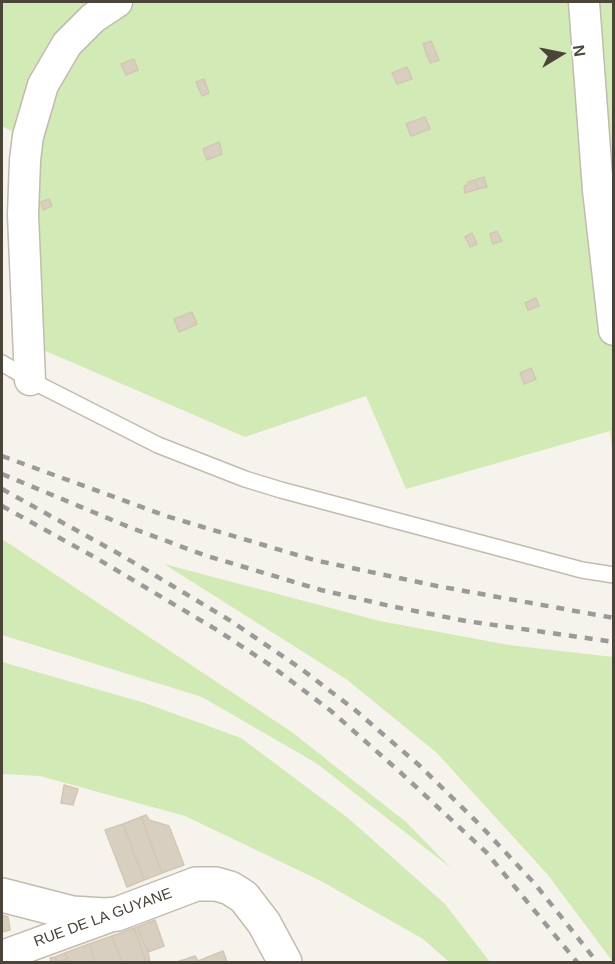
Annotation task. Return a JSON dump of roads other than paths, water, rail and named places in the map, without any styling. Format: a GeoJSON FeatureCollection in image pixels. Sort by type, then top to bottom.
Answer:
{"type":"FeatureCollection","features":[{"type":"Feature","properties":{"kind":"street"},"geometry":{"type":"LineString","coordinates":[[30,380],[23,215],[28,135],[43,85],[67,44],[93,18],[117,2]]}},
{"type":"Feature","properties":{"kind":"street"},"geometry":{"type":"LineString","coordinates":[[584,2],[598,190],[614,330]]}},
{"type":"Feature","properties":{"kind":"street","name":"RUE DE LA GUYANE"},"geometry":{"type":"LineString","coordinates":[[2,956],[205,883],[230,888],[244,897],[264,923],[285,963]]}},
{"type":"Feature","properties":{"kind":"street"},"geometry":{"type":"LineString","coordinates":[[2,895],[72,913],[117,914]]}},
{"type":"Feature","properties":{"kind":"lane"},"geometry":{"type":"LineString","coordinates":[[2,363],[30,380],[158,446],[245,479],[582,570],[614,575]]}},
{"type":"Feature","properties":{"kind":"railway"},"geometry":{"type":"LineString","coordinates":[[2,456],[166,516],[314,560],[437,586],[614,618]]}},
{"type":"Feature","properties":{"kind":"railway"},"geometry":{"type":"LineString","coordinates":[[2,474],[129,527],[204,555],[321,590],[466,621],[614,642]]}},
{"type":"Feature","properties":{"kind":"railway"},"geometry":{"type":"LineString","coordinates":[[2,489],[121,555],[231,621],[300,668],[355,710],[420,766],[480,825],[535,884],[597,962]]}},
{"type":"Feature","properties":{"kind":"railway"},"geometry":{"type":"LineString","coordinates":[[2,506],[96,558],[217,630],[270,665],[331,711],[486,852],[577,962]]}}]}
